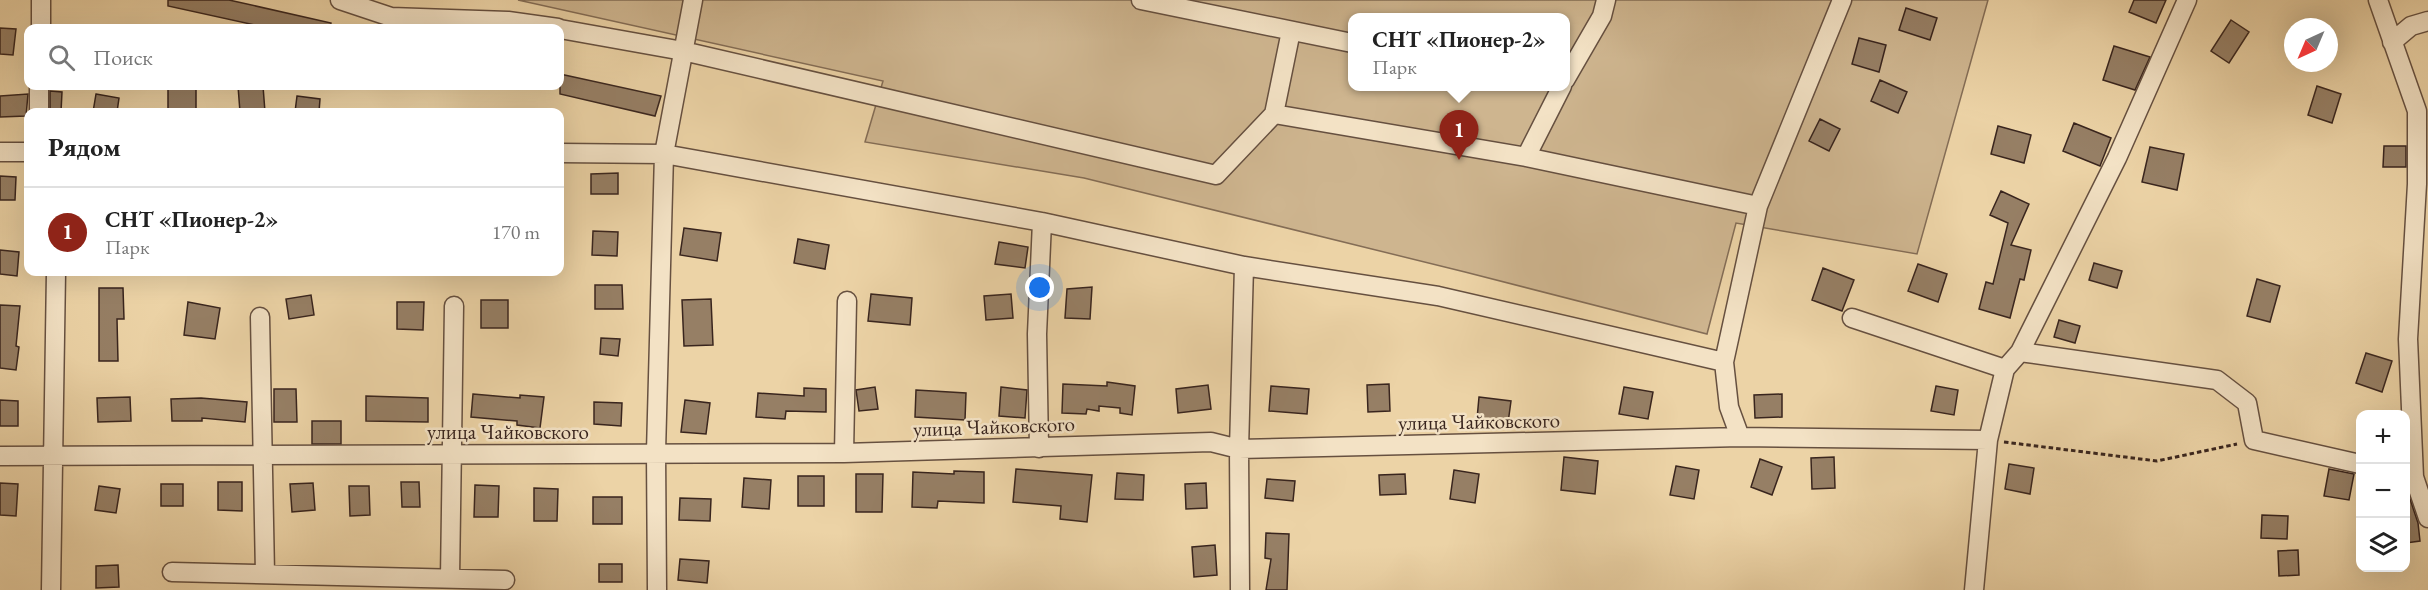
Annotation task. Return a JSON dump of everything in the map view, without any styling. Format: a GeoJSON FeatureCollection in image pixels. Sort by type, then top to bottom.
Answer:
{"type":"FeatureCollection","features":[{"type":"Feature","properties":{"kind":"street"},"geometry":{"type":"LineString","coordinates":[[41,0],[41,24]]}},
{"type":"Feature","properties":{"kind":"street"},"geometry":{"type":"LineString","coordinates":[[340,0],[391,17],[508,21],[527,24]]}},
{"type":"Feature","properties":{"kind":"street"},"geometry":{"type":"LineString","coordinates":[[657,590],[656,452],[664,154],[693,0]]}},
{"type":"Feature","properties":{"kind":"street"},"geometry":{"type":"LineString","coordinates":[[1141,0],[1348,42]]}},
{"type":"Feature","properties":{"kind":"street"},"geometry":{"type":"LineString","coordinates":[[1570,73],[1602,16],[1606,0]]}},
{"type":"Feature","properties":{"kind":"street"},"geometry":{"type":"LineString","coordinates":[[1740,437],[1729,407],[1724,362],[1758,206],[1842,0]]}},
{"type":"Feature","properties":{"kind":"street"},"geometry":{"type":"LineString","coordinates":[[1974,590],[1988,440],[2005,369],[2020,352],[2117,158],[2187,0]]}},
{"type":"Feature","properties":{"kind":"street"},"geometry":{"type":"LineString","coordinates":[[2378,0],[2416,111],[2416,184],[2408,339],[2410,464]]}},
{"type":"Feature","properties":{"kind":"street"},"geometry":{"type":"LineString","coordinates":[[2392,42],[2411,26],[2428,21]]}},
{"type":"Feature","properties":{"kind":"street"},"geometry":{"type":"LineString","coordinates":[[564,30],[683,51],[1216,175],[1274,114],[1291,30]]}},
{"type":"Feature","properties":{"kind":"street"},"geometry":{"type":"LineString","coordinates":[[39,90],[39,108]]}},
{"type":"Feature","properties":{"kind":"street"},"geometry":{"type":"LineString","coordinates":[[1526,157],[1560,91]]}},
{"type":"Feature","properties":{"kind":"street"},"geometry":{"type":"LineString","coordinates":[[1274,114],[1526,157],[1758,206]]}},
{"type":"Feature","properties":{"kind":"street"},"geometry":{"type":"LineString","coordinates":[[0,152],[24,152]]}},
{"type":"Feature","properties":{"kind":"street"},"geometry":{"type":"LineString","coordinates":[[564,153],[664,154],[1042,222],[1244,266],[1438,296],[1724,362]]}},
{"type":"Feature","properties":{"kind":"street"},"geometry":{"type":"LineString","coordinates":[[1039,448],[1037,334],[1042,222]]}},
{"type":"Feature","properties":{"kind":"street"},"geometry":{"type":"LineString","coordinates":[[1240,590],[1239,449],[1244,266]]}},
{"type":"Feature","properties":{"kind":"street"},"geometry":{"type":"LineString","coordinates":[[51,590],[56,276]]}},
{"type":"Feature","properties":{"kind":"street"},"geometry":{"type":"LineString","coordinates":[[844,453],[847,301]]}},
{"type":"Feature","properties":{"kind":"street"},"geometry":{"type":"LineString","coordinates":[[450,578],[454,306]]}},
{"type":"Feature","properties":{"kind":"street"},"geometry":{"type":"LineString","coordinates":[[260,317],[265,574]]}},
{"type":"Feature","properties":{"kind":"street"},"geometry":{"type":"LineString","coordinates":[[1852,318],[2005,369]]}},
{"type":"Feature","properties":{"kind":"street"},"geometry":{"type":"LineString","coordinates":[[2020,352],[2217,380],[2247,403],[2254,440],[2356,463]]}},
{"type":"Feature","properties":{"kind":"street","name":"улица Чайковского"},"geometry":{"type":"LineString","coordinates":[[0,456],[844,453],[1211,442],[1239,449],[1740,437],[1988,440]]}},
{"type":"Feature","properties":{"kind":"street"},"geometry":{"type":"LineString","coordinates":[[2410,476],[2428,518]]}},
{"type":"Feature","properties":{"kind":"street"},"geometry":{"type":"LineString","coordinates":[[172,572],[505,579]]}},
{"type":"Feature","properties":{"kind":"path"},"geometry":{"type":"LineString","coordinates":[[1988,440],[2157,461],[2254,440]]}},
{"type":"Feature","properties":{"kind":"shaded area"},"geometry":{"type":"Polygon","coordinates":[[[518,0],[1988,0],[1917,254],[1736,223],[1707,334],[1084,178],[865,142],[883,81],[518,0]]]}},
{"type":"Feature","properties":{"kind":"building"},"geometry":{"type":"Polygon","coordinates":[[[168,0],[229,0],[331,23],[251,24],[168,6],[168,0]]]}},
{"type":"Feature","properties":{"kind":"building"},"geometry":{"type":"Polygon","coordinates":[[[2134,0],[2166,0],[2156,23],[2129,12],[2134,0]]]}},
{"type":"Feature","properties":{"kind":"building"},"geometry":{"type":"Polygon","coordinates":[[[1906,8],[1937,18],[1930,40],[1899,30],[1906,8]]]}},
{"type":"Feature","properties":{"kind":"building"},"geometry":{"type":"Polygon","coordinates":[[[2231,20],[2249,32],[2229,63],[2211,51],[2231,20]]]}},
{"type":"Feature","properties":{"kind":"building"},"geometry":{"type":"Polygon","coordinates":[[[0,28],[16,29],[13,55],[0,54],[0,28]]]}},
{"type":"Feature","properties":{"kind":"building"},"geometry":{"type":"Polygon","coordinates":[[[1859,38],[1886,45],[1879,72],[1852,64],[1859,38]]]}},
{"type":"Feature","properties":{"kind":"building"},"geometry":{"type":"Polygon","coordinates":[[[2114,46],[2150,57],[2135,90],[2103,80],[2114,46]]]}},
{"type":"Feature","properties":{"kind":"building"},"geometry":{"type":"Polygon","coordinates":[[[564,75],[661,96],[655,116],[560,94],[560,90],[564,90],[564,75]]]}},
{"type":"Feature","properties":{"kind":"building"},"geometry":{"type":"Polygon","coordinates":[[[1880,80],[1907,92],[1898,113],[1871,101],[1880,80]]]}},
{"type":"Feature","properties":{"kind":"building"},"geometry":{"type":"Polygon","coordinates":[[[2317,86],[2341,94],[2332,123],[2308,115],[2317,86]]]}},
{"type":"Feature","properties":{"kind":"building"},"geometry":{"type":"Polygon","coordinates":[[[168,90],[196,90],[196,108],[168,108],[168,90]]]}},
{"type":"Feature","properties":{"kind":"building"},"geometry":{"type":"Polygon","coordinates":[[[238,90],[263,90],[265,108],[240,108],[238,90]]]}},
{"type":"Feature","properties":{"kind":"building"},"geometry":{"type":"Polygon","coordinates":[[[50,91],[62,92],[61,108],[50,108],[50,91]]]}},
{"type":"Feature","properties":{"kind":"building"},"geometry":{"type":"Polygon","coordinates":[[[28,94],[24,116],[0,117],[0,96],[28,94]]]}},
{"type":"Feature","properties":{"kind":"building"},"geometry":{"type":"Polygon","coordinates":[[[96,94],[119,98],[118,108],[94,108],[96,94]]]}},
{"type":"Feature","properties":{"kind":"building"},"geometry":{"type":"Polygon","coordinates":[[[297,96],[320,99],[319,108],[296,108],[297,96]]]}},
{"type":"Feature","properties":{"kind":"building"},"geometry":{"type":"Polygon","coordinates":[[[1820,119],[1840,129],[1829,151],[1809,141],[1820,119]]]}},
{"type":"Feature","properties":{"kind":"building"},"geometry":{"type":"Polygon","coordinates":[[[2074,123],[2111,138],[2100,166],[2063,151],[2074,123]]]}},
{"type":"Feature","properties":{"kind":"building"},"geometry":{"type":"Polygon","coordinates":[[[1998,126],[2031,135],[2024,163],[1991,154],[1998,126]]]}},
{"type":"Feature","properties":{"kind":"building"},"geometry":{"type":"Polygon","coordinates":[[[2384,146],[2406,146],[2406,167],[2383,167],[2384,146]]]}},
{"type":"Feature","properties":{"kind":"building"},"geometry":{"type":"Polygon","coordinates":[[[2150,147],[2184,154],[2177,190],[2142,182],[2150,147]]]}},
{"type":"Feature","properties":{"kind":"building"},"geometry":{"type":"Polygon","coordinates":[[[618,173],[618,194],[591,194],[591,174],[618,173]]]}},
{"type":"Feature","properties":{"kind":"building"},"geometry":{"type":"Polygon","coordinates":[[[0,176],[16,177],[15,200],[0,200],[0,176]]]}},
{"type":"Feature","properties":{"kind":"building"},"geometry":{"type":"Polygon","coordinates":[[[2001,191],[2029,204],[2011,245],[2031,250],[2024,280],[2020,279],[2010,318],[1979,309],[1986,282],[1993,284],[2008,223],[1990,215],[2001,191]]]}},
{"type":"Feature","properties":{"kind":"building"},"geometry":{"type":"Polygon","coordinates":[[[684,228],[721,233],[717,261],[680,255],[684,228]]]}},
{"type":"Feature","properties":{"kind":"building"},"geometry":{"type":"Polygon","coordinates":[[[593,231],[618,232],[617,256],[592,255],[593,231]]]}},
{"type":"Feature","properties":{"kind":"building"},"geometry":{"type":"Polygon","coordinates":[[[798,239],[829,245],[825,269],[794,263],[798,239]]]}},
{"type":"Feature","properties":{"kind":"building"},"geometry":{"type":"Polygon","coordinates":[[[999,242],[1028,247],[1025,268],[995,264],[999,242]]]}},
{"type":"Feature","properties":{"kind":"building"},"geometry":{"type":"Polygon","coordinates":[[[0,250],[19,252],[17,276],[0,274],[0,250]]]}},
{"type":"Feature","properties":{"kind":"building"},"geometry":{"type":"Polygon","coordinates":[[[2094,263],[2122,271],[2117,288],[2089,280],[2094,263]]]}},
{"type":"Feature","properties":{"kind":"building"},"geometry":{"type":"Polygon","coordinates":[[[1918,264],[1947,274],[1938,302],[1908,291],[1918,264]]]}},
{"type":"Feature","properties":{"kind":"building"},"geometry":{"type":"Polygon","coordinates":[[[1823,268],[1854,280],[1842,311],[1812,300],[1823,268]]]}},
{"type":"Feature","properties":{"kind":"building"},"geometry":{"type":"Polygon","coordinates":[[[2257,279],[2280,286],[2270,322],[2247,316],[2257,279]]]}},
{"type":"Feature","properties":{"kind":"building"},"geometry":{"type":"Polygon","coordinates":[[[595,285],[622,285],[623,309],[595,309],[595,285]]]}},
{"type":"Feature","properties":{"kind":"building"},"geometry":{"type":"Polygon","coordinates":[[[1092,287],[1090,319],[1065,318],[1067,289],[1092,287]]]}},
{"type":"Feature","properties":{"kind":"building"},"geometry":{"type":"Polygon","coordinates":[[[99,288],[123,288],[124,319],[117,319],[118,361],[99,361],[99,288]]]}},
{"type":"Feature","properties":{"kind":"building"},"geometry":{"type":"Polygon","coordinates":[[[871,294],[912,298],[910,325],[868,321],[871,294]]]}},
{"type":"Feature","properties":{"kind":"building"},"geometry":{"type":"Polygon","coordinates":[[[1011,294],[1013,318],[986,320],[984,296],[1011,294]]]}},
{"type":"Feature","properties":{"kind":"building"},"geometry":{"type":"Polygon","coordinates":[[[311,295],[314,315],[289,319],[286,299],[311,295]]]}},
{"type":"Feature","properties":{"kind":"building"},"geometry":{"type":"Polygon","coordinates":[[[711,299],[713,345],[684,346],[682,300],[711,299]]]}},
{"type":"Feature","properties":{"kind":"building"},"geometry":{"type":"Polygon","coordinates":[[[481,300],[508,300],[508,328],[481,328],[481,300]]]}},
{"type":"Feature","properties":{"kind":"building"},"geometry":{"type":"Polygon","coordinates":[[[188,302],[220,308],[215,339],[184,335],[188,302]]]}},
{"type":"Feature","properties":{"kind":"building"},"geometry":{"type":"Polygon","coordinates":[[[397,302],[424,302],[423,330],[397,329],[397,302]]]}},
{"type":"Feature","properties":{"kind":"building"},"geometry":{"type":"Polygon","coordinates":[[[0,305],[20,306],[16,370],[0,368],[0,305]]]}},
{"type":"Feature","properties":{"kind":"building"},"geometry":{"type":"Polygon","coordinates":[[[2059,320],[2080,326],[2075,343],[2054,337],[2059,320]]]}},
{"type":"Feature","properties":{"kind":"building"},"geometry":{"type":"Polygon","coordinates":[[[601,338],[620,339],[618,356],[600,354],[601,338]]]}},
{"type":"Feature","properties":{"kind":"building"},"geometry":{"type":"Polygon","coordinates":[[[2366,353],[2392,361],[2382,392],[2356,383],[2366,353]]]}},
{"type":"Feature","properties":{"kind":"building"},"geometry":{"type":"Polygon","coordinates":[[[1107,382],[1135,386],[1132,415],[1120,413],[1120,408],[1099,406],[1099,411],[1087,409],[1086,414],[1062,413],[1063,384],[1107,386],[1107,382]]]}},
{"type":"Feature","properties":{"kind":"building"},"geometry":{"type":"Polygon","coordinates":[[[1389,384],[1390,411],[1368,412],[1367,385],[1389,384]]]}},
{"type":"Feature","properties":{"kind":"building"},"geometry":{"type":"Polygon","coordinates":[[[1208,385],[1211,409],[1178,413],[1176,389],[1208,385]]]}},
{"type":"Feature","properties":{"kind":"building"},"geometry":{"type":"Polygon","coordinates":[[[1271,386],[1309,389],[1307,414],[1269,411],[1271,386]]]}},
{"type":"Feature","properties":{"kind":"building"},"geometry":{"type":"Polygon","coordinates":[[[1936,386],[1958,390],[1954,415],[1931,411],[1936,386]]]}},
{"type":"Feature","properties":{"kind":"building"},"geometry":{"type":"Polygon","coordinates":[[[875,387],[878,409],[859,411],[856,390],[875,387]]]}},
{"type":"Feature","properties":{"kind":"building"},"geometry":{"type":"Polygon","coordinates":[[[1001,387],[1027,390],[1025,418],[999,416],[1001,387]]]}},
{"type":"Feature","properties":{"kind":"building"},"geometry":{"type":"Polygon","coordinates":[[[1624,387],[1653,392],[1648,419],[1619,414],[1624,387]]]}},
{"type":"Feature","properties":{"kind":"building"},"geometry":{"type":"Polygon","coordinates":[[[804,388],[826,389],[826,412],[786,411],[785,419],[756,417],[758,393],[804,396],[804,388]]]}},
{"type":"Feature","properties":{"kind":"building"},"geometry":{"type":"Polygon","coordinates":[[[274,389],[296,389],[297,422],[274,422],[274,389]]]}},
{"type":"Feature","properties":{"kind":"building"},"geometry":{"type":"Polygon","coordinates":[[[916,390],[966,393],[965,420],[915,417],[916,390]]]}},
{"type":"Feature","properties":{"kind":"building"},"geometry":{"type":"Polygon","coordinates":[[[473,394],[520,398],[520,395],[544,397],[540,428],[517,425],[517,421],[471,417],[473,394]]]}},
{"type":"Feature","properties":{"kind":"building"},"geometry":{"type":"Polygon","coordinates":[[[1782,394],[1782,417],[1755,418],[1754,395],[1782,394]]]}},
{"type":"Feature","properties":{"kind":"building"},"geometry":{"type":"Polygon","coordinates":[[[366,396],[428,398],[428,422],[366,421],[366,396]]]}},
{"type":"Feature","properties":{"kind":"building"},"geometry":{"type":"Polygon","coordinates":[[[130,397],[131,421],[98,422],[97,398],[130,397]]]}},
{"type":"Feature","properties":{"kind":"building"},"geometry":{"type":"Polygon","coordinates":[[[1479,397],[1511,401],[1508,423],[1477,419],[1479,397]]]}},
{"type":"Feature","properties":{"kind":"building"},"geometry":{"type":"Polygon","coordinates":[[[201,398],[247,402],[245,422],[202,418],[202,421],[172,421],[171,399],[201,398]]]}},
{"type":"Feature","properties":{"kind":"building"},"geometry":{"type":"Polygon","coordinates":[[[0,400],[18,401],[18,426],[0,426],[0,400]]]}},
{"type":"Feature","properties":{"kind":"building"},"geometry":{"type":"Polygon","coordinates":[[[685,400],[710,403],[706,434],[681,432],[685,400]]]}},
{"type":"Feature","properties":{"kind":"building"},"geometry":{"type":"Polygon","coordinates":[[[594,402],[622,403],[621,426],[594,424],[594,402]]]}},
{"type":"Feature","properties":{"kind":"building"},"geometry":{"type":"Polygon","coordinates":[[[312,421],[341,421],[341,444],[312,444],[312,421]]]}},
{"type":"Feature","properties":{"kind":"building"},"geometry":{"type":"Polygon","coordinates":[[[1564,457],[1598,461],[1595,494],[1561,490],[1564,457]]]}},
{"type":"Feature","properties":{"kind":"building"},"geometry":{"type":"Polygon","coordinates":[[[1834,457],[1835,488],[1812,489],[1811,458],[1834,457]]]}},
{"type":"Feature","properties":{"kind":"building"},"geometry":{"type":"Polygon","coordinates":[[[1760,459],[1782,467],[1772,495],[1751,487],[1760,459]]]}},
{"type":"Feature","properties":{"kind":"building"},"geometry":{"type":"Polygon","coordinates":[[[2009,464],[2034,468],[2030,494],[2005,489],[2009,464]]]}},
{"type":"Feature","properties":{"kind":"building"},"geometry":{"type":"Polygon","coordinates":[[[1676,466],[1699,470],[1694,499],[1670,495],[1676,466]]]}},
{"type":"Feature","properties":{"kind":"building"},"geometry":{"type":"Polygon","coordinates":[[[1016,469],[1092,475],[1087,522],[1060,519],[1061,506],[1013,502],[1016,469]]]}},
{"type":"Feature","properties":{"kind":"building"},"geometry":{"type":"Polygon","coordinates":[[[2329,469],[2354,474],[2349,500],[2324,496],[2329,469]]]}},
{"type":"Feature","properties":{"kind":"building"},"geometry":{"type":"Polygon","coordinates":[[[1454,470],[1479,474],[1475,503],[1450,499],[1454,470]]]}},
{"type":"Feature","properties":{"kind":"building"},"geometry":{"type":"Polygon","coordinates":[[[954,471],[984,472],[984,503],[938,501],[937,508],[912,507],[913,472],[954,474],[954,471]]]}},
{"type":"Feature","properties":{"kind":"building"},"geometry":{"type":"Polygon","coordinates":[[[1117,473],[1144,475],[1143,500],[1115,499],[1117,473]]]}},
{"type":"Feature","properties":{"kind":"building"},"geometry":{"type":"Polygon","coordinates":[[[856,474],[883,474],[882,512],[856,512],[856,474]]]}},
{"type":"Feature","properties":{"kind":"building"},"geometry":{"type":"Polygon","coordinates":[[[1405,474],[1406,494],[1380,495],[1379,475],[1405,474]]]}},
{"type":"Feature","properties":{"kind":"building"},"geometry":{"type":"Polygon","coordinates":[[[798,476],[824,476],[824,506],[798,506],[798,476]]]}},
{"type":"Feature","properties":{"kind":"building"},"geometry":{"type":"Polygon","coordinates":[[[744,478],[771,480],[769,509],[742,507],[744,478]]]}},
{"type":"Feature","properties":{"kind":"building"},"geometry":{"type":"Polygon","coordinates":[[[1267,479],[1295,481],[1293,501],[1265,498],[1267,479]]]}},
{"type":"Feature","properties":{"kind":"building"},"geometry":{"type":"Polygon","coordinates":[[[218,482],[242,482],[242,511],[218,510],[218,482]]]}},
{"type":"Feature","properties":{"kind":"building"},"geometry":{"type":"Polygon","coordinates":[[[401,482],[419,482],[420,507],[402,507],[401,482]]]}},
{"type":"Feature","properties":{"kind":"building"},"geometry":{"type":"Polygon","coordinates":[[[0,483],[18,484],[16,516],[0,515],[0,483]]]}},
{"type":"Feature","properties":{"kind":"building"},"geometry":{"type":"Polygon","coordinates":[[[313,483],[315,510],[292,512],[290,484],[313,483]]]}},
{"type":"Feature","properties":{"kind":"building"},"geometry":{"type":"Polygon","coordinates":[[[1206,483],[1207,508],[1186,509],[1185,484],[1206,483]]]}},
{"type":"Feature","properties":{"kind":"building"},"geometry":{"type":"Polygon","coordinates":[[[161,484],[183,484],[183,506],[161,506],[161,484]]]}},
{"type":"Feature","properties":{"kind":"building"},"geometry":{"type":"Polygon","coordinates":[[[475,485],[499,486],[498,517],[474,517],[475,485]]]}},
{"type":"Feature","properties":{"kind":"building"},"geometry":{"type":"Polygon","coordinates":[[[99,486],[120,489],[116,513],[95,510],[99,486]]]}},
{"type":"Feature","properties":{"kind":"building"},"geometry":{"type":"Polygon","coordinates":[[[349,486],[369,486],[370,515],[350,516],[349,486]]]}},
{"type":"Feature","properties":{"kind":"building"},"geometry":{"type":"Polygon","coordinates":[[[534,488],[558,489],[557,521],[534,521],[534,488]]]}},
{"type":"Feature","properties":{"kind":"building"},"geometry":{"type":"Polygon","coordinates":[[[593,497],[622,497],[622,524],[593,524],[593,497]]]}},
{"type":"Feature","properties":{"kind":"building"},"geometry":{"type":"Polygon","coordinates":[[[680,498],[711,499],[710,521],[679,520],[680,498]]]}},
{"type":"Feature","properties":{"kind":"building"},"geometry":{"type":"Polygon","coordinates":[[[2410,499],[2418,523],[2420,541],[2410,542],[2410,499]]]}},
{"type":"Feature","properties":{"kind":"building"},"geometry":{"type":"Polygon","coordinates":[[[2262,515],[2288,516],[2287,539],[2261,538],[2262,515]]]}},
{"type":"Feature","properties":{"kind":"building"},"geometry":{"type":"Polygon","coordinates":[[[1266,533],[1289,534],[1287,590],[1266,590],[1271,559],[1265,558],[1266,533]]]}},
{"type":"Feature","properties":{"kind":"building"},"geometry":{"type":"Polygon","coordinates":[[[1215,545],[1217,575],[1194,577],[1192,547],[1215,545]]]}},
{"type":"Feature","properties":{"kind":"building"},"geometry":{"type":"Polygon","coordinates":[[[2298,550],[2299,575],[2279,576],[2278,551],[2298,550]]]}},
{"type":"Feature","properties":{"kind":"building"},"geometry":{"type":"Polygon","coordinates":[[[680,559],[709,561],[707,583],[678,580],[680,559]]]}},
{"type":"Feature","properties":{"kind":"building"},"geometry":{"type":"Polygon","coordinates":[[[599,564],[622,564],[622,582],[599,582],[599,564]]]}},
{"type":"Feature","properties":{"kind":"building"},"geometry":{"type":"Polygon","coordinates":[[[118,565],[119,587],[96,588],[96,566],[118,565]]]}},
{"type":"Feature","properties":{"kind":"place","name":"СНТ «Пионер-2»"},"geometry":{"type":"Point","coordinates":[1459,160]}}]}
